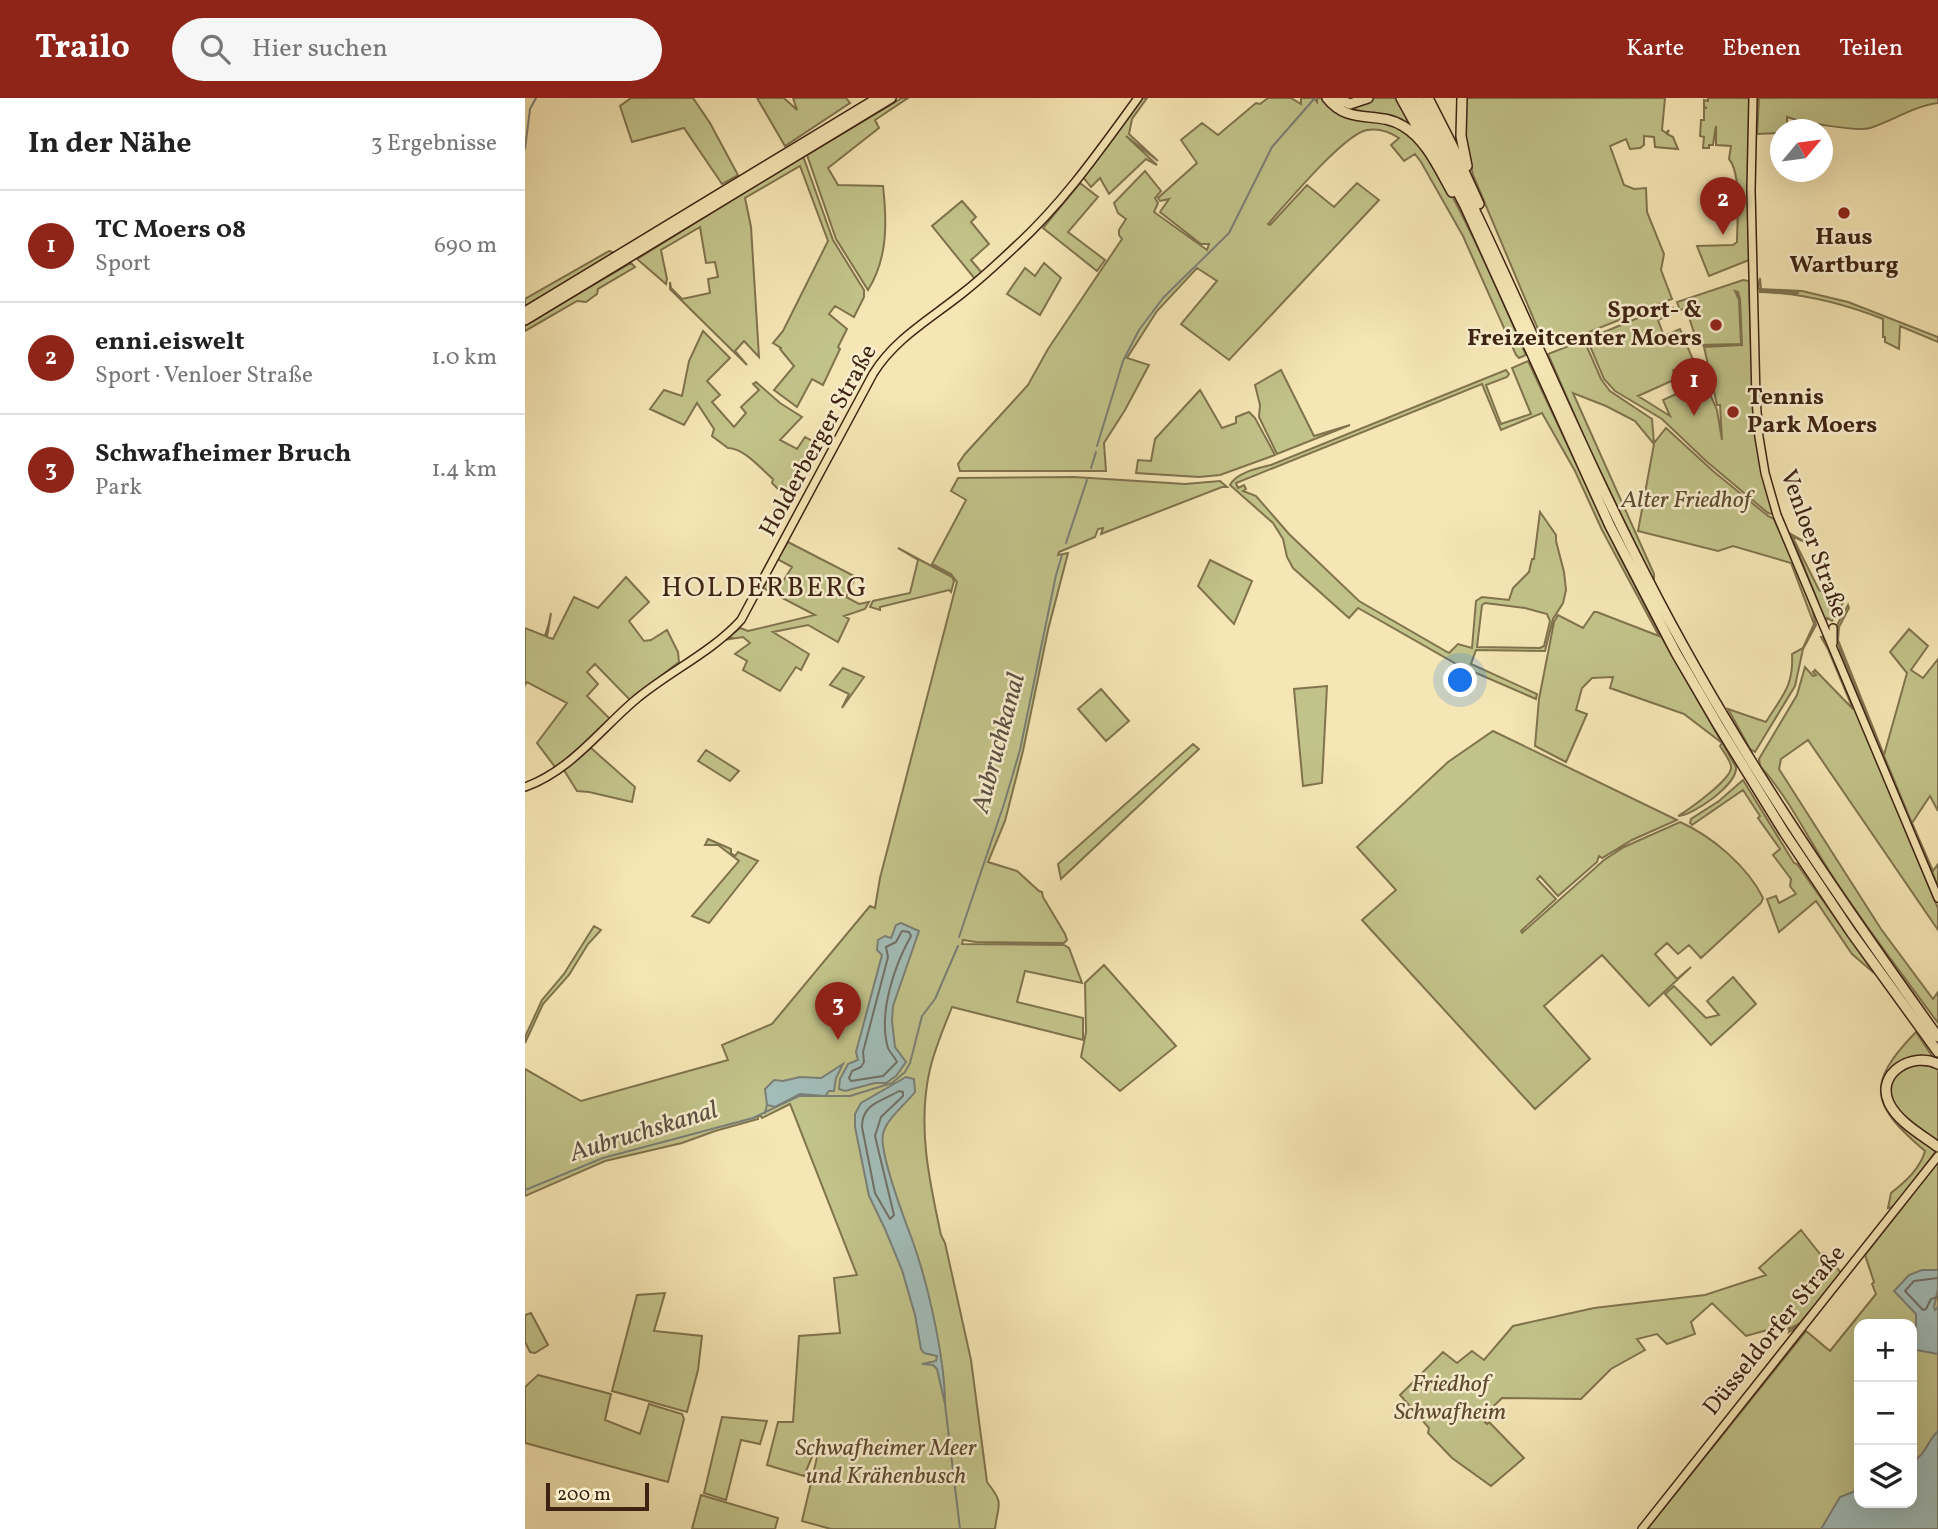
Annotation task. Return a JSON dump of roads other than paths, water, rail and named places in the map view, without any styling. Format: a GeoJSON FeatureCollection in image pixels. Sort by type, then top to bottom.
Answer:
{"type":"FeatureCollection","features":[{"type":"Feature","properties":{"kind":"highway"},"geometry":{"type":"LineString","coordinates":[[632,253],[877,98]]}},
{"type":"Feature","properties":{"kind":"highway"},"geometry":{"type":"LineString","coordinates":[[525,312],[632,253],[891,98]]}},
{"type":"Feature","properties":{"kind":"highway"},"geometry":{"type":"LineString","coordinates":[[1327,98],[1342,112],[1386,119],[1404,126],[1416,136],[1440,171]]}},
{"type":"Feature","properties":{"kind":"highway"},"geometry":{"type":"LineString","coordinates":[[1336,98],[1350,104],[1368,98]]}},
{"type":"Feature","properties":{"kind":"highway"},"geometry":{"type":"LineString","coordinates":[[1401,98],[1486,252]]}},
{"type":"Feature","properties":{"kind":"highway"},"geometry":{"type":"LineString","coordinates":[[1409,98],[1535,351],[1610,526],[1670,641],[1718,725],[1814,876],[1938,1052]]}},
{"type":"Feature","properties":{"kind":"highway"},"geometry":{"type":"LineString","coordinates":[[1418,98],[1488,236],[1535,351]]}},
{"type":"Feature","properties":{"kind":"highway"},"geometry":{"type":"LineString","coordinates":[[1428,98],[1474,191],[1485,218],[1488,236]]}},
{"type":"Feature","properties":{"kind":"highway"},"geometry":{"type":"LineString","coordinates":[[1462,98],[1461,136],[1474,191]]}},
{"type":"Feature","properties":{"kind":"highway"},"geometry":{"type":"LineString","coordinates":[[525,320],[621,259]]}},
{"type":"Feature","properties":{"kind":"highway"},"geometry":{"type":"LineString","coordinates":[[1540,362],[1623,533],[1682,645],[1725,719],[1805,848],[1938,1037]]}},
{"type":"Feature","properties":{"kind":"highway"},"geometry":{"type":"LineString","coordinates":[[1938,1064],[1923,1059],[1904,1063],[1891,1077],[1887,1090],[1891,1106],[1899,1116],[1938,1147]]}},
{"type":"Feature","properties":{"kind":"main road","name":"Holderberger Straße"},"geometry":{"type":"LineString","coordinates":[[525,787],[544,778],[588,747],[633,702],[725,635],[741,620],[873,374],[886,356],[907,336],[964,292],[1047,217],[1080,178],[1138,98]]}},
{"type":"Feature","properties":{"kind":"main road","name":"Venloer Straße"},"geometry":{"type":"LineString","coordinates":[[1753,98],[1751,190],[1759,437],[1765,472],[1777,515],[1938,898]]}},
{"type":"Feature","properties":{"kind":"main road"},"geometry":{"type":"LineString","coordinates":[[1816,631],[1818,614]]}},
{"type":"Feature","properties":{"kind":"main road"},"geometry":{"type":"LineString","coordinates":[[1833,628],[1833,651]]}},
{"type":"Feature","properties":{"kind":"main road","name":"Düsseldorfer Straße"},"geometry":{"type":"LineString","coordinates":[[1642,1529],[1938,1156]]}},
{"type":"Feature","properties":{"kind":"water"},"geometry":{"type":"Polygon","coordinates":[[[901,923],[919,931],[893,1006],[895,1047],[906,1062],[896,1076],[886,1083],[875,1083],[845,1091],[839,1089],[840,1079],[848,1064],[858,1060],[856,1052],[882,955],[877,950],[878,940],[885,936],[891,938],[896,925],[901,923]]]}},
{"type":"Feature","properties":{"kind":"water"},"geometry":{"type":"Polygon","coordinates":[[[843,1064],[836,1078],[834,1091],[829,1091],[825,1096],[800,1094],[775,1107],[767,1105],[765,1089],[774,1080],[821,1078],[843,1064]]]}},
{"type":"Feature","properties":{"kind":"water"},"geometry":{"type":"Polygon","coordinates":[[[906,1077],[914,1079],[915,1092],[888,1123],[883,1134],[883,1143],[893,1187],[919,1259],[930,1300],[939,1344],[945,1404],[937,1369],[933,1365],[922,1364],[936,1361],[937,1356],[924,1353],[921,1349],[915,1315],[902,1270],[869,1196],[855,1127],[855,1114],[861,1103],[906,1077]]]}},
{"type":"Feature","properties":{"kind":"water"},"geometry":{"type":"Polygon","coordinates":[[[1922,1270],[1938,1270],[1934,1307],[1935,1310],[1938,1307],[1938,1354],[1917,1350],[1916,1314],[1894,1291],[1909,1275],[1922,1270]]]}},
{"type":"Feature","properties":{"kind":"water"},"geometry":{"type":"Polygon","coordinates":[[[1938,1431],[1938,1529],[1821,1529],[1840,1497],[1854,1491],[1854,1508],[1917,1508],[1917,1458],[1938,1431]]]}},
{"type":"Feature","properties":{"kind":"waterway"},"geometry":{"type":"LineString","coordinates":[[525,149],[530,109],[536,98]]}},
{"type":"Feature","properties":{"kind":"waterway","name":"Aubruchkanal"},"geometry":{"type":"LineString","coordinates":[[1097,446],[1123,361],[1139,330],[1163,298],[1229,233],[1272,147],[1314,99]]}},
{"type":"Feature","properties":{"kind":"waterway","name":"Aubruchkanal"},"geometry":{"type":"LineString","coordinates":[[1091,468],[1096,452]]}},
{"type":"Feature","properties":{"kind":"waterway","name":"Aubruchkanal"},"geometry":{"type":"LineString","coordinates":[[1066,543],[1087,480]]}},
{"type":"Feature","properties":{"kind":"waterway","name":"Aubruchkanal"},"geometry":{"type":"LineString","coordinates":[[959,937],[1020,750],[1062,555]]}},
{"type":"Feature","properties":{"kind":"waterway","name":"Aubruchkanal"},"geometry":{"type":"LineString","coordinates":[[525,1190],[603,1158],[753,1118],[799,1096],[850,1096],[892,1083],[905,1072],[910,1063],[922,1016],[935,999],[958,946]]}},
{"type":"Feature","properties":{"kind":"waterway","name":"Aubruchkanal"},"geometry":{"type":"LineString","coordinates":[[765,1113],[767,1105]]}},
{"type":"Feature","properties":{"kind":"waterway"},"geometry":{"type":"LineString","coordinates":[[945,1404],[960,1529]]}},
{"type":"Feature","properties":{"kind":"place","name":"Haus Wartburg"},"geometry":{"type":"Point","coordinates":[1844,213]}},
{"type":"Feature","properties":{"kind":"place","name":"enni.eiswelt"},"geometry":{"type":"Point","coordinates":[1723,235]}},
{"type":"Feature","properties":{"kind":"place","name":"Sport- & Freizeitcenter Moers"},"geometry":{"type":"Point","coordinates":[1716,325]}},
{"type":"Feature","properties":{"kind":"place","name":"Tennis Park Moers"},"geometry":{"type":"Point","coordinates":[1733,412]}},
{"type":"Feature","properties":{"kind":"place","name":"TC Moers 08"},"geometry":{"type":"Point","coordinates":[1694,416]}},
{"type":"Feature","properties":{"kind":"place","name":"Schwafheimer Bruch"},"geometry":{"type":"Point","coordinates":[838,1040]}},
{"type":"Feature","properties":{"kind":"district","name":"HOLDERBERG"},"geometry":{"type":"Point","coordinates":[765,588]}},
{"type":"Feature","properties":{"kind":"park label","name":"Alter Friedhof"},"geometry":{"type":"Point","coordinates":[1686,501]}},
{"type":"Feature","properties":{"kind":"park label","name":"Friedhof Schwafheim"},"geometry":{"type":"Point","coordinates":[1450,1399]}},
{"type":"Feature","properties":{"kind":"park label","name":"Schwafheimer Meer und Krähenbusch"},"geometry":{"type":"Point","coordinates":[886,1463]}},
{"type":"Feature","properties":{"kind":"water label","name":"Aubruchskanal"},"geometry":{"type":"Point","coordinates":[644,1132]}}]}
